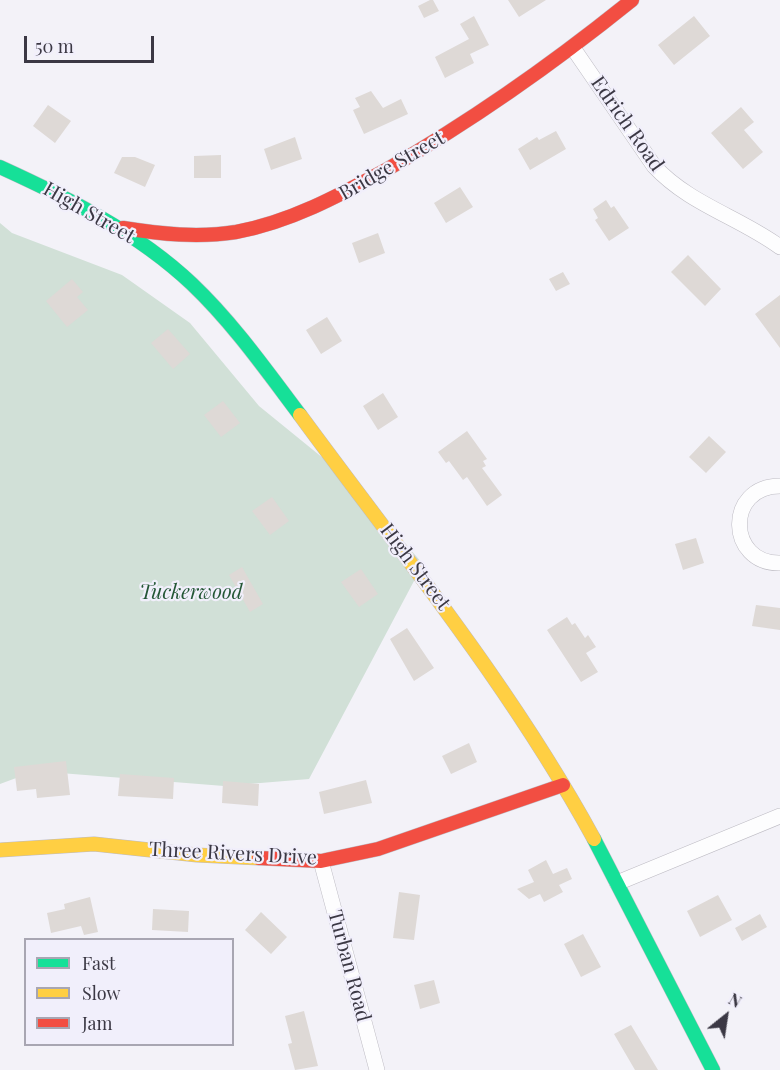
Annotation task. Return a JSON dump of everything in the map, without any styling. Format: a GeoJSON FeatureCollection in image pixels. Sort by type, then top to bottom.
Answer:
{"type":"FeatureCollection","features":[{"type":"Feature","properties":{"kind":"street","name":"Bridge Street"},"geometry":{"type":"LineString","coordinates":[[114,226],[174,235],[211,235],[263,225],[308,211],[350,192],[465,124],[573,48],[632,0]]}},
{"type":"Feature","properties":{"kind":"street","name":"Edrich Road"},"geometry":{"type":"LineString","coordinates":[[573,48],[654,166],[670,183],[686,195],[780,247]]}},
{"type":"Feature","properties":{"kind":"street","name":"High Street"},"geometry":{"type":"LineString","coordinates":[[0,167],[69,200],[149,249],[182,275],[248,344],[461,628],[563,785],[617,883],[713,1070]]}},
{"type":"Feature","properties":{"kind":"street"},"geometry":{"type":"LineString","coordinates":[[780,486],[765,488],[750,497],[739,520],[741,537],[751,553],[767,562],[780,563]]}},
{"type":"Feature","properties":{"kind":"street","name":"Three Rivers Drive"},"geometry":{"type":"LineString","coordinates":[[0,850],[94,844],[219,856],[321,861],[378,849],[563,785]]}},
{"type":"Feature","properties":{"kind":"street"},"geometry":{"type":"LineString","coordinates":[[617,883],[780,816]]}},
{"type":"Feature","properties":{"kind":"street","name":"Turban Road"},"geometry":{"type":"LineString","coordinates":[[321,861],[377,1070]]}},
{"type":"Feature","properties":{"kind":"green space","name":"Tuckerwood"},"geometry":{"type":"Polygon","coordinates":[[[0,223],[12,233],[122,275],[190,323],[259,406],[350,480],[423,564],[309,779],[224,786],[35,771],[0,784],[0,223]]]}},
{"type":"Feature","properties":{"kind":"building"},"geometry":{"type":"Polygon","coordinates":[[[433,0],[439,11],[424,18],[418,6],[433,0]]]}},
{"type":"Feature","properties":{"kind":"building"},"geometry":{"type":"Polygon","coordinates":[[[508,0],[546,0],[519,17],[508,0]]]}},
{"type":"Feature","properties":{"kind":"building"},"geometry":{"type":"Polygon","coordinates":[[[474,16],[489,45],[470,54],[474,63],[445,78],[435,57],[469,39],[460,24],[474,16]]]}},
{"type":"Feature","properties":{"kind":"building"},"geometry":{"type":"Polygon","coordinates":[[[694,16],[710,36],[674,65],[658,45],[694,16]]]}},
{"type":"Feature","properties":{"kind":"building"},"geometry":{"type":"Polygon","coordinates":[[[371,91],[383,108],[401,99],[408,114],[364,134],[353,110],[360,107],[355,98],[371,91]]]}},
{"type":"Feature","properties":{"kind":"building"},"geometry":{"type":"Polygon","coordinates":[[[48,105],[71,121],[55,143],[33,126],[48,105]]]}},
{"type":"Feature","properties":{"kind":"building"},"geometry":{"type":"Polygon","coordinates":[[[741,107],[754,122],[744,130],[763,152],[743,169],[711,133],[741,107]]]}},
{"type":"Feature","properties":{"kind":"building"},"geometry":{"type":"Polygon","coordinates":[[[556,131],[566,149],[530,170],[518,149],[537,137],[539,140],[556,131]]]}},
{"type":"Feature","properties":{"kind":"building"},"geometry":{"type":"Polygon","coordinates":[[[295,137],[302,159],[271,170],[264,149],[295,137]]]}},
{"type":"Feature","properties":{"kind":"building"},"geometry":{"type":"Polygon","coordinates":[[[221,155],[221,178],[194,178],[194,156],[221,155]]]}},
{"type":"Feature","properties":{"kind":"building"},"geometry":{"type":"Polygon","coordinates":[[[122,157],[135,157],[155,165],[145,187],[114,173],[122,157]]]}},
{"type":"Feature","properties":{"kind":"building"},"geometry":{"type":"Polygon","coordinates":[[[460,187],[473,207],[446,223],[434,203],[460,187]]]}},
{"type":"Feature","properties":{"kind":"building"},"geometry":{"type":"Polygon","coordinates":[[[606,200],[611,208],[614,206],[629,228],[609,241],[595,220],[598,218],[593,209],[606,200]]]}},
{"type":"Feature","properties":{"kind":"building"},"geometry":{"type":"Polygon","coordinates":[[[378,233],[385,253],[359,263],[352,243],[378,233]]]}},
{"type":"Feature","properties":{"kind":"building"},"geometry":{"type":"Polygon","coordinates":[[[688,255],[721,289],[705,306],[671,272],[688,255]]]}},
{"type":"Feature","properties":{"kind":"building"},"geometry":{"type":"Polygon","coordinates":[[[563,272],[570,284],[556,291],[549,279],[563,272]]]}},
{"type":"Feature","properties":{"kind":"building"},"geometry":{"type":"Polygon","coordinates":[[[72,279],[83,292],[77,297],[88,310],[67,327],[46,301],[72,279]]]}},
{"type":"Feature","properties":{"kind":"building"},"geometry":{"type":"Polygon","coordinates":[[[780,295],[780,348],[755,314],[780,295]]]}},
{"type":"Feature","properties":{"kind":"building"},"geometry":{"type":"Polygon","coordinates":[[[327,317],[342,341],[321,354],[306,330],[327,317]]]}},
{"type":"Feature","properties":{"kind":"building"},"geometry":{"type":"Polygon","coordinates":[[[168,329],[190,354],[173,369],[151,343],[168,329]]]}},
{"type":"Feature","properties":{"kind":"building"},"geometry":{"type":"Polygon","coordinates":[[[383,393],[398,417],[378,430],[363,406],[383,393]]]}},
{"type":"Feature","properties":{"kind":"building"},"geometry":{"type":"Polygon","coordinates":[[[223,401],[240,423],[221,437],[204,415],[223,401]]]}},
{"type":"Feature","properties":{"kind":"building"},"geometry":{"type":"Polygon","coordinates":[[[467,431],[487,459],[483,461],[486,466],[482,468],[502,495],[487,506],[467,477],[463,480],[449,461],[446,463],[438,452],[467,431]]]}},
{"type":"Feature","properties":{"kind":"building"},"geometry":{"type":"Polygon","coordinates":[[[709,436],[726,452],[706,473],[689,457],[709,436]]]}},
{"type":"Feature","properties":{"kind":"building"},"geometry":{"type":"Polygon","coordinates":[[[272,497],[289,521],[270,535],[252,511],[272,497]]]}},
{"type":"Feature","properties":{"kind":"building"},"geometry":{"type":"Polygon","coordinates":[[[696,538],[704,563],[683,570],[675,544],[696,538]]]}},
{"type":"Feature","properties":{"kind":"building"},"geometry":{"type":"Polygon","coordinates":[[[242,567],[263,604],[250,612],[229,575],[242,567]]]}},
{"type":"Feature","properties":{"kind":"building"},"geometry":{"type":"Polygon","coordinates":[[[361,569],[378,594],[359,607],[341,582],[361,569]]]}},
{"type":"Feature","properties":{"kind":"building"},"geometry":{"type":"Polygon","coordinates":[[[756,605],[780,608],[780,630],[752,626],[756,605]]]}},
{"type":"Feature","properties":{"kind":"building"},"geometry":{"type":"Polygon","coordinates":[[[567,617],[572,625],[575,623],[585,638],[588,635],[596,647],[586,653],[598,672],[581,682],[547,630],[567,617]]]}},
{"type":"Feature","properties":{"kind":"building"},"geometry":{"type":"Polygon","coordinates":[[[407,628],[434,668],[414,681],[390,639],[407,628]]]}},
{"type":"Feature","properties":{"kind":"building"},"geometry":{"type":"Polygon","coordinates":[[[469,743],[477,762],[451,774],[442,756],[469,743]]]}},
{"type":"Feature","properties":{"kind":"building"},"geometry":{"type":"Polygon","coordinates":[[[66,761],[70,795],[37,798],[36,789],[17,791],[14,767],[66,761]]]}},
{"type":"Feature","properties":{"kind":"building"},"geometry":{"type":"Polygon","coordinates":[[[120,774],[174,778],[173,799],[118,796],[120,774]]]}},
{"type":"Feature","properties":{"kind":"building"},"geometry":{"type":"Polygon","coordinates":[[[366,780],[372,803],[324,814],[319,792],[366,780]]]}},
{"type":"Feature","properties":{"kind":"building"},"geometry":{"type":"Polygon","coordinates":[[[223,781],[259,784],[258,806],[222,803],[223,781]]]}},
{"type":"Feature","properties":{"kind":"building"},"geometry":{"type":"Polygon","coordinates":[[[546,860],[553,874],[567,868],[572,879],[559,885],[563,892],[544,902],[540,894],[529,899],[517,889],[534,882],[528,870],[546,860]]]}},
{"type":"Feature","properties":{"kind":"building"},"geometry":{"type":"Polygon","coordinates":[[[399,892],[420,895],[414,940],[393,938],[399,892]]]}},
{"type":"Feature","properties":{"kind":"building"},"geometry":{"type":"Polygon","coordinates":[[[718,895],[732,920],[700,937],[687,911],[718,895]]]}},
{"type":"Feature","properties":{"kind":"building"},"geometry":{"type":"Polygon","coordinates":[[[90,897],[98,932],[84,935],[81,926],[51,933],[47,913],[65,909],[64,904],[90,897]]]}},
{"type":"Feature","properties":{"kind":"building"},"geometry":{"type":"Polygon","coordinates":[[[153,909],[189,911],[188,932],[152,930],[153,909]]]}},
{"type":"Feature","properties":{"kind":"building"},"geometry":{"type":"Polygon","coordinates":[[[261,912],[287,937],[271,954],[245,930],[261,912]]]}},
{"type":"Feature","properties":{"kind":"building"},"geometry":{"type":"Polygon","coordinates":[[[760,914],[767,927],[742,941],[735,928],[760,914]]]}},
{"type":"Feature","properties":{"kind":"building"},"geometry":{"type":"Polygon","coordinates":[[[583,934],[601,967],[581,977],[564,944],[583,934]]]}},
{"type":"Feature","properties":{"kind":"building"},"geometry":{"type":"Polygon","coordinates":[[[434,980],[440,1003],[420,1009],[414,985],[434,980]]]}},
{"type":"Feature","properties":{"kind":"building"},"geometry":{"type":"Polygon","coordinates":[[[304,1011],[318,1066],[295,1070],[288,1044],[292,1043],[285,1016],[304,1011]]]}},
{"type":"Feature","properties":{"kind":"building"},"geometry":{"type":"Polygon","coordinates":[[[631,1025],[658,1070],[635,1070],[614,1034],[631,1025]]]}},
{"type":"Feature","properties":{"kind":"traffic: fast"},"geometry":{"type":"LineString","coordinates":[[0,167],[101,218],[171,265],[207,299],[249,347],[300,415]]}},
{"type":"Feature","properties":{"kind":"traffic: fast"},"geometry":{"type":"LineString","coordinates":[[594,839],[713,1070]]}},
{"type":"Feature","properties":{"kind":"traffic: slow"},"geometry":{"type":"LineString","coordinates":[[300,415],[491,675],[562,783],[594,839]]}},
{"type":"Feature","properties":{"kind":"traffic: slow"},"geometry":{"type":"LineString","coordinates":[[0,850],[94,844],[197,855],[259,858]]}},
{"type":"Feature","properties":{"kind":"traffic: jam"},"geometry":{"type":"LineString","coordinates":[[123,228],[180,234],[222,234],[256,228],[313,207],[386,170],[482,111],[573,46],[632,0]]}},
{"type":"Feature","properties":{"kind":"traffic: jam"},"geometry":{"type":"LineString","coordinates":[[259,858],[321,861],[378,849],[563,785]]}}]}
